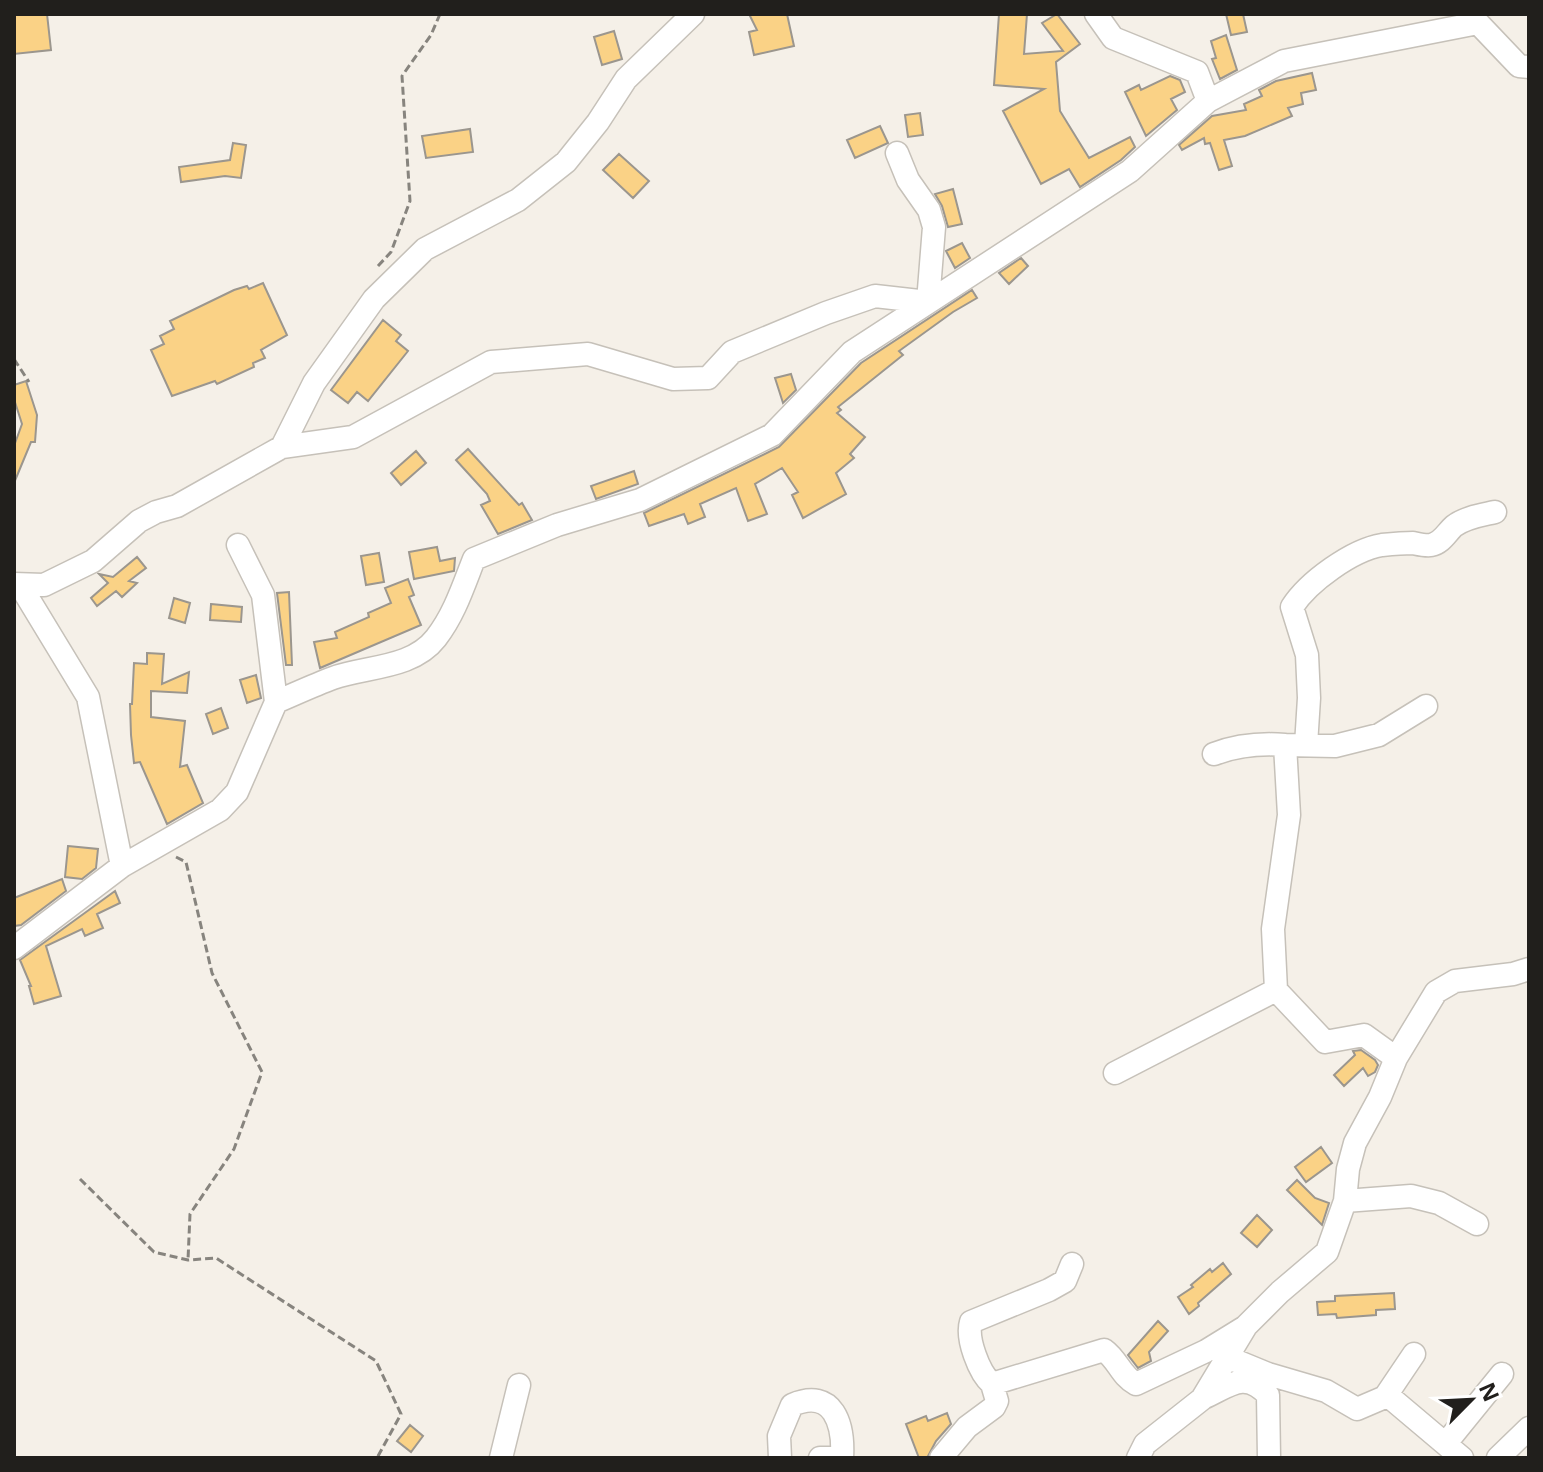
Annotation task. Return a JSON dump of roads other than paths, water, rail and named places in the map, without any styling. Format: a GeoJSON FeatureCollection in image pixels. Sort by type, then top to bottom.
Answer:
{"type":"FeatureCollection","features":[{"type":"Feature","properties":{"kind":"street"},"geometry":{"type":"LineString","coordinates":[[282,447],[314,383],[374,299],[425,249],[518,200],[566,162],[598,122],[626,79],[693,14]]}},
{"type":"Feature","properties":{"kind":"street"},"geometry":{"type":"LineString","coordinates":[[1096,14],[1113,38],[1197,72],[1208,101]]}},
{"type":"Feature","properties":{"kind":"street"},"geometry":{"type":"LineString","coordinates":[[276,702],[335,677],[416,655],[434,640],[454,609],[474,559],[557,525],[640,500],[772,435],[852,352],[1130,171],[1208,101],[1284,61],[1478,23],[1519,66],[1529,67]]}},
{"type":"Feature","properties":{"kind":"street"},"geometry":{"type":"LineString","coordinates":[[897,153],[908,180],[929,210],[934,227],[928,302]]}},
{"type":"Feature","properties":{"kind":"street"},"geometry":{"type":"LineString","coordinates":[[17,584],[44,585],[93,561],[139,521],[177,506],[282,447],[353,437],[491,362],[588,354],[673,379],[708,378],[732,352],[875,296],[928,302]]}},
{"type":"Feature","properties":{"kind":"street"},"geometry":{"type":"LineString","coordinates":[[1396,1058],[1364,1035],[1325,1042],[1276,990],[1273,929],[1296,745],[1309,698],[1307,655],[1292,607],[1317,578],[1378,546],[1409,543],[1432,545],[1455,525],[1495,512]]}},
{"type":"Feature","properties":{"kind":"street"},"geometry":{"type":"LineString","coordinates":[[14,948],[122,866],[220,810],[237,792],[276,702],[263,595],[238,545]]}},
{"type":"Feature","properties":{"kind":"street"},"geometry":{"type":"LineString","coordinates":[[17,584],[88,697],[122,866]]}},
{"type":"Feature","properties":{"kind":"street"},"geometry":{"type":"LineString","coordinates":[[1214,754],[1237,746],[1265,743],[1335,746],[1379,735],[1426,706]]}},
{"type":"Feature","properties":{"kind":"street"},"geometry":{"type":"LineString","coordinates":[[992,1384],[1104,1350],[1112,1356],[1126,1378],[1136,1384],[1206,1351],[1246,1326],[1327,1252],[1345,1201],[1348,1169],[1355,1143],[1380,1097],[1396,1058],[1436,992],[1455,981],[1529,969]]}},
{"type":"Feature","properties":{"kind":"street"},"geometry":{"type":"LineString","coordinates":[[1115,1073],[1276,990]]}},
{"type":"Feature","properties":{"kind":"street"},"geometry":{"type":"LineString","coordinates":[[1345,1201],[1411,1196],[1439,1203],[1477,1224]]}},
{"type":"Feature","properties":{"kind":"street"},"geometry":{"type":"LineString","coordinates":[[941,1458],[967,1427],[994,1407],[997,1401],[992,1384],[986,1379],[980,1365],[969,1330],[971,1322],[1065,1281],[1072,1264]]}},
{"type":"Feature","properties":{"kind":"street"},"geometry":{"type":"LineString","coordinates":[[1202,1399],[1246,1326]]}},
{"type":"Feature","properties":{"kind":"street"},"geometry":{"type":"LineString","coordinates":[[1229,1358],[1268,1374],[1326,1391],[1357,1409],[1385,1397],[1414,1354]]}},
{"type":"Feature","properties":{"kind":"street"},"geometry":{"type":"LineString","coordinates":[[1385,1397],[1392,1399],[1454,1451],[1502,1374]]}},
{"type":"Feature","properties":{"kind":"street"},"geometry":{"type":"LineString","coordinates":[[1138,1458],[1145,1444],[1202,1399],[1243,1380],[1257,1383],[1268,1395],[1269,1458]]}},
{"type":"Feature","properties":{"kind":"street"},"geometry":{"type":"LineString","coordinates":[[501,1458],[519,1385]]}},
{"type":"Feature","properties":{"kind":"street"},"geometry":{"type":"LineString","coordinates":[[780,1458],[779,1436],[792,1405],[819,1400],[835,1411],[843,1441],[842,1458]]}},
{"type":"Feature","properties":{"kind":"street"},"geometry":{"type":"LineString","coordinates":[[1498,1458],[1529,1428]]}},
{"type":"Feature","properties":{"kind":"street"},"geometry":{"type":"LineString","coordinates":[[820,1458],[831,1458]]}}]}
